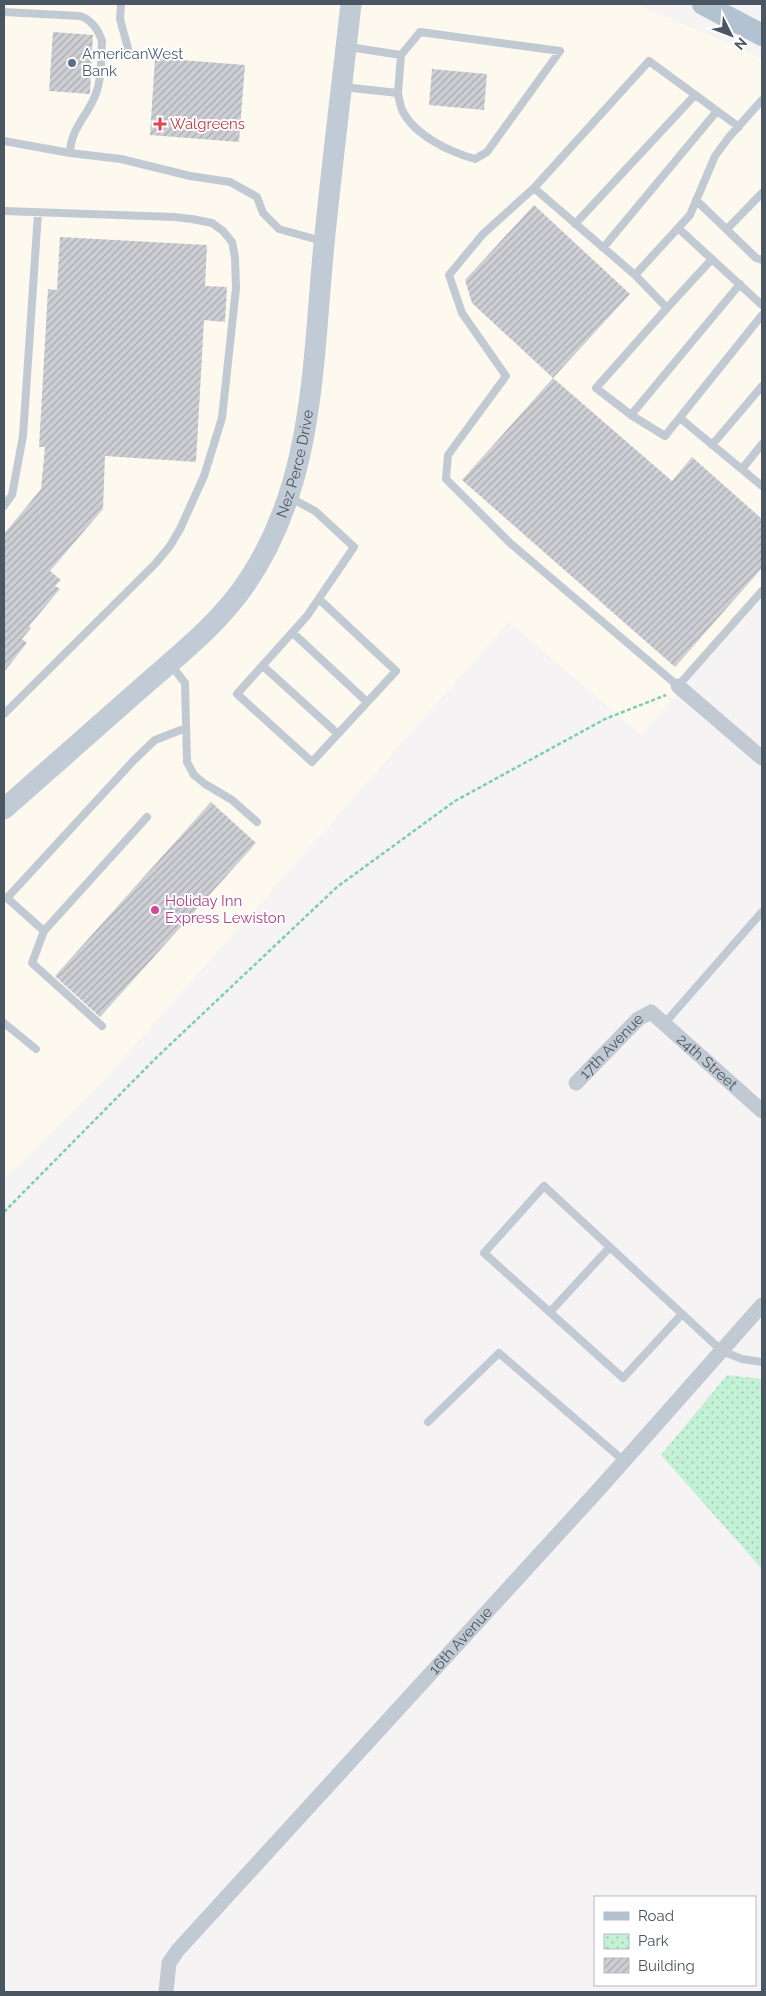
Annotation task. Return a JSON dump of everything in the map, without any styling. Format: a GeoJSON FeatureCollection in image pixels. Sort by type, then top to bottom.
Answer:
{"type":"FeatureCollection","features":[{"type":"Feature","properties":{"kind":"main road"},"geometry":{"type":"LineString","coordinates":[[703,4],[762,35]]}},
{"type":"Feature","properties":{"kind":"street","name":"Nez Perce Drive"},"geometry":{"type":"LineString","coordinates":[[4,809],[199,639],[238,594],[273,539],[301,458],[309,410],[324,242],[351,4]]}},
{"type":"Feature","properties":{"kind":"street"},"geometry":{"type":"LineString","coordinates":[[678,686],[762,758]]}},
{"type":"Feature","properties":{"kind":"street","name":"24th Street"},"geometry":{"type":"LineString","coordinates":[[651,1012],[762,1111]]}},
{"type":"Feature","properties":{"kind":"street","name":"17th Avenue"},"geometry":{"type":"LineString","coordinates":[[576,1083],[638,1019],[651,1012]]}},
{"type":"Feature","properties":{"kind":"street","name":"16th Avenue"},"geometry":{"type":"LineString","coordinates":[[166,1986],[170,1963],[178,1950],[624,1461],[762,1305]]}},
{"type":"Feature","properties":{"kind":"lane"},"geometry":{"type":"LineString","coordinates":[[121,4],[120,19],[128,52]]}},
{"type":"Feature","properties":{"kind":"lane"},"geometry":{"type":"LineString","coordinates":[[4,12],[80,16],[94,25],[102,41],[98,85],[87,112],[71,137],[70,153]]}},
{"type":"Feature","properties":{"kind":"lane"},"geometry":{"type":"LineString","coordinates":[[420,32],[560,51],[487,152],[476,159],[458,154],[410,123],[402,110],[398,93],[401,54],[420,32]]}},
{"type":"Feature","properties":{"kind":"lane"},"geometry":{"type":"LineString","coordinates":[[346,46],[401,54]]}},
{"type":"Feature","properties":{"kind":"lane"},"geometry":{"type":"LineString","coordinates":[[738,127],[649,61],[534,188],[484,234],[448,275],[462,313],[506,376],[448,455],[446,479],[510,543],[678,686],[762,590]]}},
{"type":"Feature","properties":{"kind":"lane"},"geometry":{"type":"LineString","coordinates":[[342,87],[398,93]]}},
{"type":"Feature","properties":{"kind":"lane"},"geometry":{"type":"LineString","coordinates":[[575,224],[695,95]]}},
{"type":"Feature","properties":{"kind":"lane"},"geometry":{"type":"LineString","coordinates":[[635,276],[690,216],[715,156],[762,100]]}},
{"type":"Feature","properties":{"kind":"lane"},"geometry":{"type":"LineString","coordinates":[[603,248],[718,111]]}},
{"type":"Feature","properties":{"kind":"lane"},"geometry":{"type":"LineString","coordinates":[[4,140],[70,153],[121,159],[190,176],[230,182],[257,197],[263,213],[279,229],[324,242]]}},
{"type":"Feature","properties":{"kind":"lane"},"geometry":{"type":"LineString","coordinates":[[534,188],[635,276],[666,308]]}},
{"type":"Feature","properties":{"kind":"lane"},"geometry":{"type":"LineString","coordinates":[[727,230],[762,193]]}},
{"type":"Feature","properties":{"kind":"lane"},"geometry":{"type":"LineString","coordinates":[[696,200],[756,258],[762,260]]}},
{"type":"Feature","properties":{"kind":"lane"},"geometry":{"type":"LineString","coordinates":[[4,211],[174,217],[212,224],[223,231],[232,242],[235,257],[236,288],[222,418],[204,476],[180,529],[170,546],[155,564],[4,714]]}},
{"type":"Feature","properties":{"kind":"lane"},"geometry":{"type":"LineString","coordinates":[[4,506],[12,495],[23,436],[38,213]]}},
{"type":"Feature","properties":{"kind":"lane"},"geometry":{"type":"LineString","coordinates":[[678,228],[762,305]]}},
{"type":"Feature","properties":{"kind":"lane"},"geometry":{"type":"LineString","coordinates":[[712,259],[596,388],[664,436],[762,315]]}},
{"type":"Feature","properties":{"kind":"lane"},"geometry":{"type":"LineString","coordinates":[[631,414],[740,284]]}},
{"type":"Feature","properties":{"kind":"lane"},"geometry":{"type":"LineString","coordinates":[[712,445],[762,386]]}},
{"type":"Feature","properties":{"kind":"lane"},"geometry":{"type":"LineString","coordinates":[[680,418],[762,486]]}},
{"type":"Feature","properties":{"kind":"lane"},"geometry":{"type":"LineString","coordinates":[[742,469],[762,444]]}},
{"type":"Feature","properties":{"kind":"lane"},"geometry":{"type":"LineString","coordinates":[[289,497],[314,511],[332,525],[354,547],[319,599],[292,633],[237,694],[312,762],[396,671],[319,599]]}},
{"type":"Feature","properties":{"kind":"lane"},"geometry":{"type":"LineString","coordinates":[[292,633],[367,702]]}},
{"type":"Feature","properties":{"kind":"lane"},"geometry":{"type":"LineString","coordinates":[[170,663],[185,683],[187,762],[194,775],[232,800],[257,822]]}},
{"type":"Feature","properties":{"kind":"lane"},"geometry":{"type":"LineString","coordinates":[[263,666],[338,734]]}},
{"type":"Feature","properties":{"kind":"lane"},"geometry":{"type":"LineString","coordinates":[[44,931],[7,898],[135,759],[155,740],[186,728]]}},
{"type":"Feature","properties":{"kind":"lane"},"geometry":{"type":"LineString","coordinates":[[102,1026],[32,963],[44,931],[147,817]]}},
{"type":"Feature","properties":{"kind":"lane"},"geometry":{"type":"LineString","coordinates":[[664,1024],[762,912]]}},
{"type":"Feature","properties":{"kind":"lane"},"geometry":{"type":"LineString","coordinates":[[4,1023],[36,1049]]}},
{"type":"Feature","properties":{"kind":"lane"},"geometry":{"type":"LineString","coordinates":[[682,1314],[623,1378],[484,1252],[544,1186],[722,1351],[742,1359],[762,1362]]}},
{"type":"Feature","properties":{"kind":"lane"},"geometry":{"type":"LineString","coordinates":[[550,1312],[610,1247]]}},
{"type":"Feature","properties":{"kind":"lane"},"geometry":{"type":"LineString","coordinates":[[428,1422],[499,1352],[624,1461]]}},
{"type":"Feature","properties":{"kind":"path"},"geometry":{"type":"LineString","coordinates":[[4,1212],[157,1057],[337,886],[455,801],[605,719],[664,696],[678,686]]}},
{"type":"Feature","properties":{"kind":"shaded area"},"geometry":{"type":"Polygon","coordinates":[[[4,4],[630,4],[639,5],[756,55],[762,60],[762,598],[641,735],[509,622],[91,1095],[4,1179],[4,4]]]}},
{"type":"Feature","properties":{"kind":"green space"},"geometry":{"type":"Polygon","coordinates":[[[727,1375],[762,1379],[762,1569],[661,1455],[727,1375]]]}},
{"type":"Feature","properties":{"kind":"building","name":"AmericanWest Bank"},"geometry":{"type":"Polygon","coordinates":[[[53,32],[93,35],[90,94],[49,91],[53,32]]]}},
{"type":"Feature","properties":{"kind":"building","name":"Walgreens"},"geometry":{"type":"Polygon","coordinates":[[[155,58],[245,65],[239,142],[150,135],[155,58]]]}},
{"type":"Feature","properties":{"kind":"building"},"geometry":{"type":"Polygon","coordinates":[[[432,69],[487,74],[484,110],[429,105],[432,69]]]}},
{"type":"Feature","properties":{"kind":"building"},"geometry":{"type":"Polygon","coordinates":[[[534,205],[630,294],[553,378],[472,303],[465,280],[534,205]]]}},
{"type":"Feature","properties":{"kind":"building"},"geometry":{"type":"Polygon","coordinates":[[[60,237],[207,245],[205,286],[227,287],[225,322],[204,320],[196,462],[105,456],[103,509],[50,571],[61,580],[55,586],[60,589],[29,626],[31,628],[22,639],[27,643],[4,672],[4,534],[41,489],[45,447],[39,447],[48,289],[57,290],[60,237]]]}},
{"type":"Feature","properties":{"kind":"building"},"geometry":{"type":"Polygon","coordinates":[[[553,378],[672,481],[692,457],[762,519],[762,568],[675,667],[462,480],[553,378]]]}},
{"type":"Feature","properties":{"kind":"building","name":"Holiday Inn Express Lewiston"},"geometry":{"type":"Polygon","coordinates":[[[211,802],[256,843],[100,1017],[55,976],[211,802]]]}},
{"type":"Feature","properties":{"kind":"place","name":"AmericanWest Bank"},"geometry":{"type":"Point","coordinates":[72,63]}},
{"type":"Feature","properties":{"kind":"place","name":"Walgreens"},"geometry":{"type":"Point","coordinates":[160,124]}},
{"type":"Feature","properties":{"kind":"place","name":"Holiday Inn Express Lewiston"},"geometry":{"type":"Point","coordinates":[155,910]}}]}
